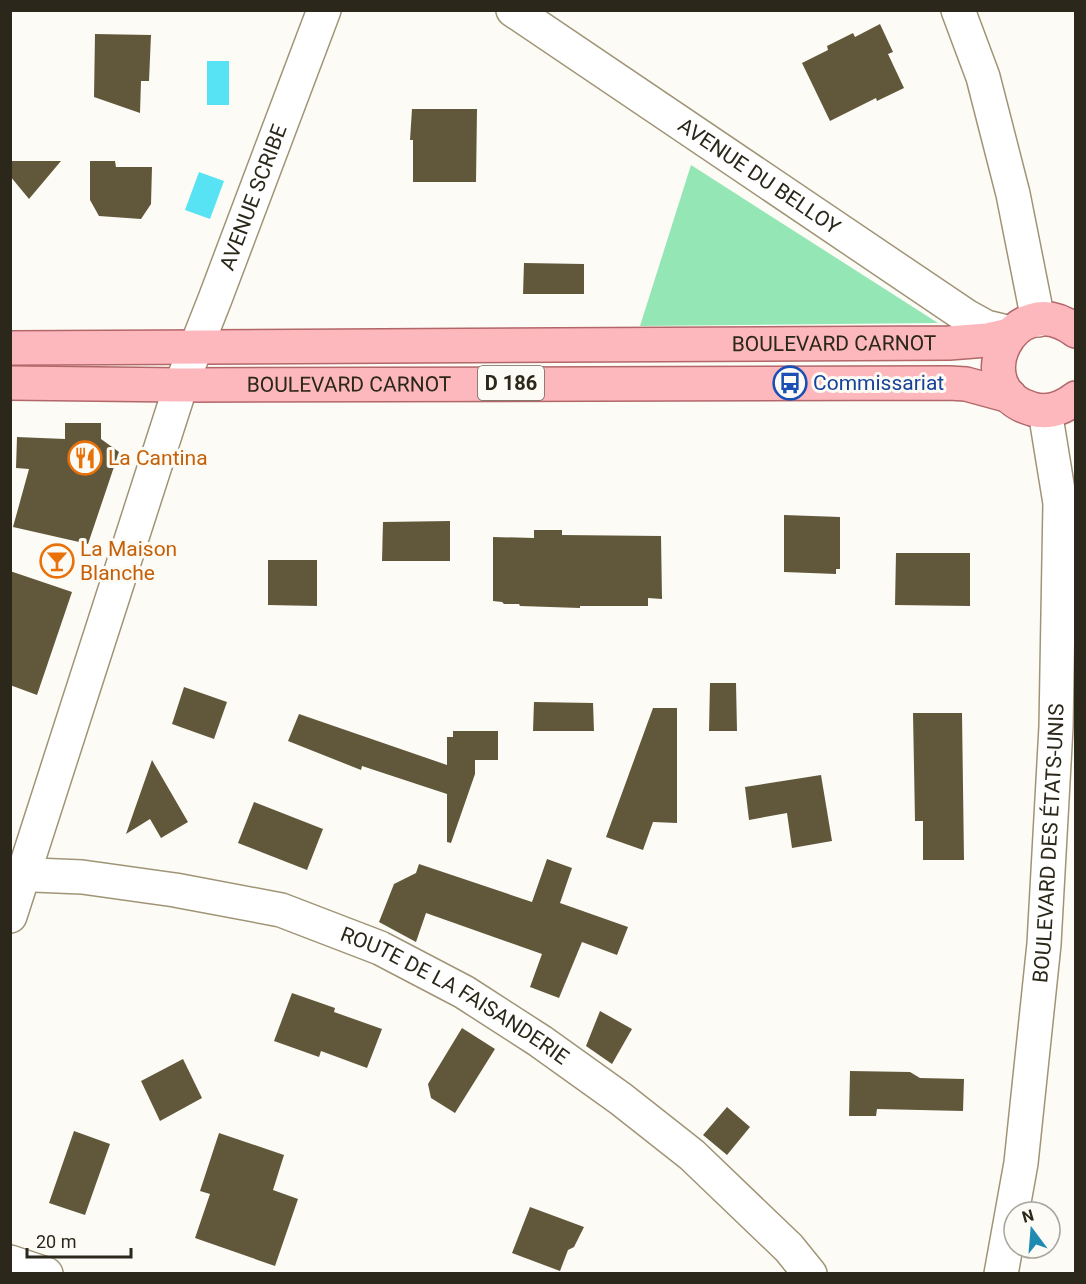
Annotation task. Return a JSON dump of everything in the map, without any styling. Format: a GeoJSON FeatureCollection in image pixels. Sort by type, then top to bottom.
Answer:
{"type":"FeatureCollection","features":[{"type":"Feature","properties":{"kind":"main road","name":"BOULEVARD CARNOT"},"geometry":{"type":"LineString","coordinates":[[10,348],[949,343],[972,342],[1046,326]]}},
{"type":"Feature","properties":{"kind":"main road"},"geometry":{"type":"LineString","coordinates":[[1010,396],[1001,380],[998,363],[1000,352],[1046,326]]}},
{"type":"Feature","properties":{"kind":"main road","name":"BOULEVARD CARNOT"},"geometry":{"type":"LineString","coordinates":[[10,382],[181,385],[949,382],[966,384],[1010,396],[1025,407],[1045,411]]}},
{"type":"Feature","properties":{"kind":"main road"},"geometry":{"type":"LineString","coordinates":[[1045,411],[1062,407],[1076,398]]}},
{"type":"Feature","properties":{"kind":"street","name":"AVENUE SCRIBE"},"geometry":{"type":"LineString","coordinates":[[14,895],[181,385],[324,10]]}},
{"type":"Feature","properties":{"kind":"street","name":"AVENUE DU BELLOY"},"geometry":{"type":"LineString","coordinates":[[513,10],[966,316],[986,327],[1046,326]]}},
{"type":"Feature","properties":{"kind":"street"},"geometry":{"type":"LineString","coordinates":[[958,10],[983,77],[1046,326]]}},
{"type":"Feature","properties":{"kind":"street","name":"BOULEVARD DES ÉTATS-UNIS"},"geometry":{"type":"LineString","coordinates":[[1001,1274],[1021,1163],[1044,944],[1056,727],[1060,503],[1045,411]]}},
{"type":"Feature","properties":{"kind":"street","name":"ROUTE DE LA FAISANDERIE"},"geometry":{"type":"LineString","coordinates":[[14,895],[81,877],[175,890],[280,910],[380,948],[464,992],[540,1041],[621,1099],[692,1155],[789,1248],[810,1274]]}},
{"type":"Feature","properties":{"kind":"street"},"geometry":{"type":"LineString","coordinates":[[10,1262],[46,1274]]}},
{"type":"Feature","properties":{"kind":"green space"},"geometry":{"type":"Polygon","coordinates":[[[691,165],[938,323],[640,326],[691,165]]]}},
{"type":"Feature","properties":{"kind":"water"},"geometry":{"type":"Polygon","coordinates":[[[207,61],[229,61],[229,105],[207,105],[207,61]]]}},
{"type":"Feature","properties":{"kind":"water"},"geometry":{"type":"Polygon","coordinates":[[[199,172],[224,181],[210,219],[185,210],[199,172]]]}},
{"type":"Feature","properties":{"kind":"building"},"geometry":{"type":"Polygon","coordinates":[[[880,24],[893,52],[888,54],[904,88],[877,101],[876,98],[830,121],[802,63],[828,50],[827,46],[853,33],[855,37],[880,24]]]}},
{"type":"Feature","properties":{"kind":"building"},"geometry":{"type":"Polygon","coordinates":[[[95,34],[151,35],[149,81],[141,81],[140,113],[94,97],[95,34]]]}},
{"type":"Feature","properties":{"kind":"building"},"geometry":{"type":"Polygon","coordinates":[[[412,109],[477,109],[476,182],[413,182],[413,140],[410,140],[412,109]]]}},
{"type":"Feature","properties":{"kind":"building"},"geometry":{"type":"Polygon","coordinates":[[[10,161],[61,161],[29,199],[10,176],[10,161]]]}},
{"type":"Feature","properties":{"kind":"building"},"geometry":{"type":"Polygon","coordinates":[[[90,161],[115,161],[116,167],[152,167],[151,204],[141,219],[99,216],[90,200],[90,161]]]}},
{"type":"Feature","properties":{"kind":"building"},"geometry":{"type":"Polygon","coordinates":[[[524,263],[584,264],[584,294],[523,294],[524,263]]]}},
{"type":"Feature","properties":{"kind":"building"},"geometry":{"type":"Polygon","coordinates":[[[65,423],[101,423],[101,439],[119,452],[88,544],[13,527],[29,469],[16,468],[17,437],[65,439],[65,423]]]}},
{"type":"Feature","properties":{"kind":"building"},"geometry":{"type":"Polygon","coordinates":[[[784,515],[840,517],[840,569],[836,569],[836,574],[784,572],[784,515]]]}},
{"type":"Feature","properties":{"kind":"building"},"geometry":{"type":"Polygon","coordinates":[[[450,521],[450,561],[382,561],[383,522],[450,521]]]}},
{"type":"Feature","properties":{"kind":"building"},"geometry":{"type":"Polygon","coordinates":[[[534,530],[562,530],[562,535],[661,536],[662,599],[648,598],[648,606],[580,606],[580,608],[520,606],[493,601],[493,537],[534,538],[534,530]]]}},
{"type":"Feature","properties":{"kind":"building"},"geometry":{"type":"Polygon","coordinates":[[[896,553],[970,553],[970,606],[895,605],[896,553]]]}},
{"type":"Feature","properties":{"kind":"building"},"geometry":{"type":"Polygon","coordinates":[[[268,560],[317,560],[317,606],[268,605],[268,560]]]}},
{"type":"Feature","properties":{"kind":"building"},"geometry":{"type":"Polygon","coordinates":[[[10,571],[72,592],[37,695],[10,685],[10,571]]]}},
{"type":"Feature","properties":{"kind":"building"},"geometry":{"type":"Polygon","coordinates":[[[710,683],[736,683],[737,731],[709,731],[710,683]]]}},
{"type":"Feature","properties":{"kind":"building"},"geometry":{"type":"Polygon","coordinates":[[[184,687],[227,702],[214,739],[172,724],[184,687]]]}},
{"type":"Feature","properties":{"kind":"building"},"geometry":{"type":"Polygon","coordinates":[[[534,702],[593,703],[594,731],[533,731],[534,702]]]}},
{"type":"Feature","properties":{"kind":"building"},"geometry":{"type":"Polygon","coordinates":[[[653,708],[677,708],[677,823],[653,822],[643,850],[606,837],[653,708]]]}},
{"type":"Feature","properties":{"kind":"building"},"geometry":{"type":"Polygon","coordinates":[[[913,713],[962,713],[964,860],[923,860],[923,821],[915,821],[913,713]]]}},
{"type":"Feature","properties":{"kind":"building"},"geometry":{"type":"Polygon","coordinates":[[[299,714],[447,765],[447,737],[453,737],[453,731],[498,731],[498,760],[475,760],[475,774],[451,843],[447,842],[447,794],[362,766],[361,770],[288,741],[299,714]]]}},
{"type":"Feature","properties":{"kind":"building"},"geometry":{"type":"Polygon","coordinates":[[[152,760],[188,822],[161,838],[150,819],[126,834],[152,760]]]}},
{"type":"Feature","properties":{"kind":"building"},"geometry":{"type":"Polygon","coordinates":[[[821,775],[832,841],[792,848],[787,813],[749,820],[745,787],[821,775]]]}},
{"type":"Feature","properties":{"kind":"building"},"geometry":{"type":"Polygon","coordinates":[[[254,802],[323,829],[307,870],[238,843],[254,802]]]}},
{"type":"Feature","properties":{"kind":"building"},"geometry":{"type":"Polygon","coordinates":[[[547,859],[572,868],[560,903],[628,927],[617,955],[582,942],[559,998],[530,987],[542,954],[426,913],[416,942],[379,922],[394,884],[416,873],[419,864],[532,902],[547,859]]]}},
{"type":"Feature","properties":{"kind":"building"},"geometry":{"type":"Polygon","coordinates":[[[292,993],[335,1008],[334,1012],[382,1029],[367,1068],[321,1051],[319,1057],[274,1041],[292,993]]]}},
{"type":"Feature","properties":{"kind":"building"},"geometry":{"type":"Polygon","coordinates":[[[600,1011],[632,1029],[612,1064],[586,1046],[600,1011]]]}},
{"type":"Feature","properties":{"kind":"building"},"geometry":{"type":"Polygon","coordinates":[[[462,1028],[495,1049],[455,1113],[431,1098],[428,1084],[462,1028]]]}},
{"type":"Feature","properties":{"kind":"building"},"geometry":{"type":"Polygon","coordinates":[[[183,1059],[202,1098],[160,1121],[141,1081],[183,1059]]]}},
{"type":"Feature","properties":{"kind":"building"},"geometry":{"type":"Polygon","coordinates":[[[850,1071],[910,1072],[920,1078],[964,1079],[963,1111],[877,1109],[876,1116],[849,1116],[850,1071]]]}},
{"type":"Feature","properties":{"kind":"building"},"geometry":{"type":"Polygon","coordinates":[[[727,1107],[750,1127],[727,1155],[703,1135],[727,1107]]]}},
{"type":"Feature","properties":{"kind":"building"},"geometry":{"type":"Polygon","coordinates":[[[74,1131],[110,1144],[85,1215],[49,1203],[74,1131]]]}},
{"type":"Feature","properties":{"kind":"building"},"geometry":{"type":"Polygon","coordinates":[[[219,1133],[284,1155],[273,1190],[298,1199],[275,1266],[195,1238],[210,1194],[200,1191],[219,1133]]]}},
{"type":"Feature","properties":{"kind":"building"},"geometry":{"type":"Polygon","coordinates":[[[530,1207],[584,1227],[574,1247],[568,1250],[560,1271],[512,1253],[530,1207]]]}},
{"type":"Feature","properties":{"kind":"place","name":"Commissariat"},"geometry":{"type":"Point","coordinates":[790,383]}},
{"type":"Feature","properties":{"kind":"place","name":"La Cantina"},"geometry":{"type":"Point","coordinates":[85,458]}},
{"type":"Feature","properties":{"kind":"place","name":"La Maison Blanche"},"geometry":{"type":"Point","coordinates":[57,561]}}]}
